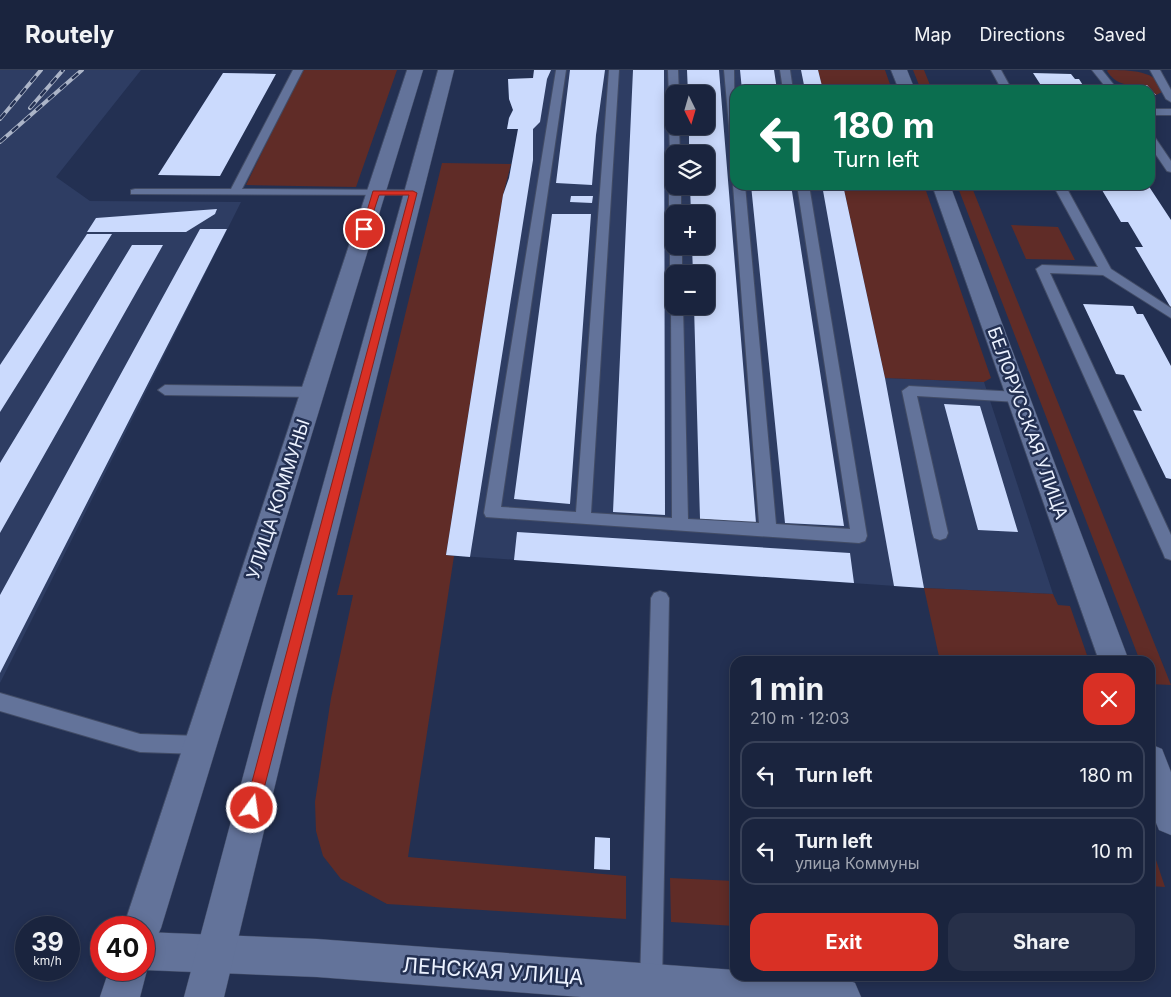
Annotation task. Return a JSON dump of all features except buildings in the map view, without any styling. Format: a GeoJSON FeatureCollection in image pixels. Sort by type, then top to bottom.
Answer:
{"type":"FeatureCollection","features":[{"type":"Feature","properties":{"kind":"street","name":"УЛИЦА КОММУНЫ"},"geometry":{"type":"LineString","coordinates":[[146,916],[415,70]]}},
{"type":"Feature","properties":{"kind":"street"},"geometry":{"type":"LineString","coordinates":[[204,997],[446,70]]}},
{"type":"Feature","properties":{"kind":"street"},"geometry":{"type":"LineString","coordinates":[[899,70],[905,85]]}},
{"type":"Feature","properties":{"kind":"street","name":"БЕЛОРУССКАЯ УЛИЦА"},"geometry":{"type":"LineString","coordinates":[[943,190],[1112,656]]}},
{"type":"Feature","properties":{"kind":"street"},"geometry":{"type":"LineString","coordinates":[[1155,774],[1171,818]]}},
{"type":"Feature","properties":{"kind":"street","name":"ЛЕНСКАЯ УЛИЦА"},"geometry":{"type":"LineString","coordinates":[[155,951],[363,961],[651,983],[702,992],[841,997]]}},
{"type":"Feature","properties":{"kind":"street"},"geometry":{"type":"LineString","coordinates":[[120,997],[125,981]]}},
{"type":"Feature","properties":{"kind":"lane"},"geometry":{"type":"LineString","coordinates":[[236,192],[298,70]]}},
{"type":"Feature","properties":{"kind":"lane"},"geometry":{"type":"LineString","coordinates":[[562,70],[492,513],[859,536],[804,190]]}},
{"type":"Feature","properties":{"kind":"lane"},"geometry":{"type":"LineString","coordinates":[[583,519],[614,70]]}},
{"type":"Feature","properties":{"kind":"lane"},"geometry":{"type":"LineString","coordinates":[[673,70],[674,85]]}},
{"type":"Feature","properties":{"kind":"lane"},"geometry":{"type":"LineString","coordinates":[[730,70],[731,85]]}},
{"type":"Feature","properties":{"kind":"lane"},"geometry":{"type":"LineString","coordinates":[[785,70],[787,85]]}},
{"type":"Feature","properties":{"kind":"lane"},"geometry":{"type":"LineString","coordinates":[[996,70],[1004,85]]}},
{"type":"Feature","properties":{"kind":"lane"},"geometry":{"type":"LineString","coordinates":[[1097,70],[1109,85]]}},
{"type":"Feature","properties":{"kind":"lane"},"geometry":{"type":"LineString","coordinates":[[1154,70],[1171,99]]}},
{"type":"Feature","properties":{"kind":"lane"},"geometry":{"type":"LineString","coordinates":[[1155,112],[1171,112]]}},
{"type":"Feature","properties":{"kind":"lane"},"geometry":{"type":"LineString","coordinates":[[1155,145],[1171,169]]}},
{"type":"Feature","properties":{"kind":"lane"},"geometry":{"type":"LineString","coordinates":[[739,190],[768,530]]}},
{"type":"Feature","properties":{"kind":"lane"},"geometry":{"type":"LineString","coordinates":[[1062,190],[1106,271],[1171,314]]}},
{"type":"Feature","properties":{"kind":"lane"},"geometry":{"type":"LineString","coordinates":[[135,192],[413,193]]}},
{"type":"Feature","properties":{"kind":"lane"},"geometry":{"type":"LineString","coordinates":[[1106,271],[1042,269],[1171,553]]}},
{"type":"Feature","properties":{"kind":"lane"},"geometry":{"type":"LineString","coordinates":[[677,315],[680,524]]}},
{"type":"Feature","properties":{"kind":"lane"},"geometry":{"type":"LineString","coordinates":[[165,390],[312,392]]}},
{"type":"Feature","properties":{"kind":"lane"},"geometry":{"type":"LineString","coordinates":[[940,533],[909,391],[1018,397]]}},
{"type":"Feature","properties":{"kind":"lane"},"geometry":{"type":"LineString","coordinates":[[651,983],[660,598]]}},
{"type":"Feature","properties":{"kind":"lane"},"geometry":{"type":"LineString","coordinates":[[0,702],[140,743],[199,745]]}},
{"type":"Feature","properties":{"kind":"shaded area"},"geometry":{"type":"Polygon","coordinates":[[[0,70],[141,70],[56,177],[90,201],[241,202],[0,683],[0,70]]]}},
{"type":"Feature","properties":{"kind":"shaded area"},"geometry":{"type":"Polygon","coordinates":[[[302,70],[397,70],[356,187],[246,185],[302,70]]]}},
{"type":"Feature","properties":{"kind":"shaded area"},"geometry":{"type":"Polygon","coordinates":[[[534,70],[818,70],[822,85],[730,85],[730,190],[844,190],[885,378],[984,382],[1053,594],[924,588],[446,555],[503,195],[509,178],[518,129],[507,129],[513,110],[509,99],[508,79],[533,78],[534,70]]]}},
{"type":"Feature","properties":{"kind":"shaded area"},"geometry":{"type":"Polygon","coordinates":[[[818,70],[885,70],[890,85],[822,85],[818,70]]]}},
{"type":"Feature","properties":{"kind":"shaded area"},"geometry":{"type":"Polygon","coordinates":[[[913,70],[924,70],[930,85],[919,85],[913,70]]]}},
{"type":"Feature","properties":{"kind":"shaded area"},"geometry":{"type":"Polygon","coordinates":[[[1125,70],[1149,75],[1156,79],[1162,92],[1155,94],[1155,85],[1124,84],[1115,80],[1107,71],[1125,70]]]}},
{"type":"Feature","properties":{"kind":"shaded area"},"geometry":{"type":"Polygon","coordinates":[[[442,163],[511,164],[503,195],[446,555],[454,556],[408,857],[626,876],[626,919],[387,904],[341,879],[323,856],[316,831],[315,802],[331,698],[353,595],[337,595],[442,163]]]}},
{"type":"Feature","properties":{"kind":"shaded area"},"geometry":{"type":"Polygon","coordinates":[[[844,190],[926,190],[991,378],[984,382],[885,378],[844,190]]]}},
{"type":"Feature","properties":{"kind":"shaded area"},"geometry":{"type":"Polygon","coordinates":[[[959,190],[973,190],[1171,685],[1155,684],[1155,656],[1138,656],[959,190]]]}},
{"type":"Feature","properties":{"kind":"shaded area"},"geometry":{"type":"Polygon","coordinates":[[[1011,225],[1058,227],[1075,260],[1026,259],[1011,225]]]}},
{"type":"Feature","properties":{"kind":"shaded area"},"geometry":{"type":"Polygon","coordinates":[[[924,588],[1053,594],[1058,605],[1070,606],[1087,656],[939,656],[924,588]]]}},
{"type":"Feature","properties":{"kind":"shaded area"},"geometry":{"type":"Polygon","coordinates":[[[1155,857],[1165,887],[1155,886],[1155,857]]]}},
{"type":"Feature","properties":{"kind":"shaded area"},"geometry":{"type":"Polygon","coordinates":[[[670,878],[730,881],[730,926],[671,922],[670,878]]]}},
{"type":"Feature","properties":{"kind":"railway"},"geometry":{"type":"LineString","coordinates":[[0,119],[41,70]]}},
{"type":"Feature","properties":{"kind":"railway"},"geometry":{"type":"LineString","coordinates":[[30,108],[63,70]]}},
{"type":"Feature","properties":{"kind":"railway"},"geometry":{"type":"LineString","coordinates":[[0,142],[82,70]]}},
{"type":"Feature","properties":{"kind":"route"},"geometry":{"type":"LineString","coordinates":[[252,808],[284,679],[413,193],[376,193],[364,229]]}}]}
